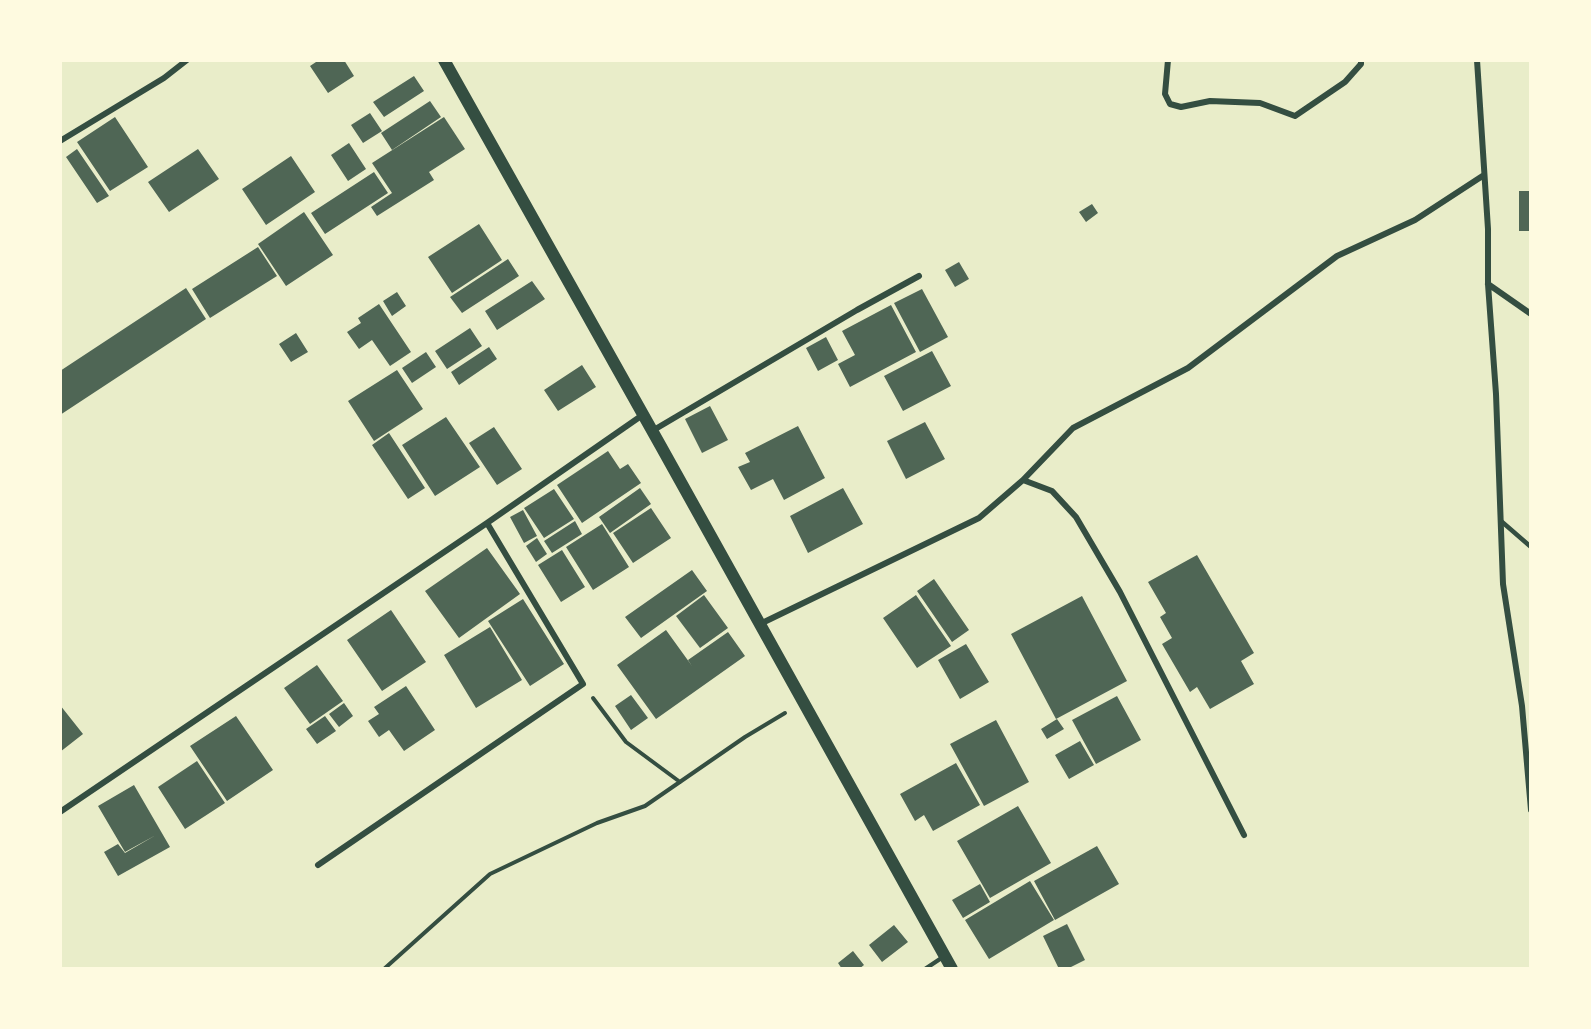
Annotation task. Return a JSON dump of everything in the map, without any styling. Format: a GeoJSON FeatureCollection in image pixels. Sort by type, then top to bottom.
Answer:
{"type":"FeatureCollection","features":[{"type":"Feature","properties":{"kind":"main road"},"geometry":{"type":"LineString","coordinates":[[444,60],[644,414],[952,969]]}},
{"type":"Feature","properties":{"kind":"street"},"geometry":{"type":"LineString","coordinates":[[60,141],[164,78],[187,60]]}},
{"type":"Feature","properties":{"kind":"street"},"geometry":{"type":"LineString","coordinates":[[1168,60],[1166,94],[1170,104],[1181,107],[1210,101],[1260,103],[1295,116],[1345,82],[1361,64],[1361,60]]}},
{"type":"Feature","properties":{"kind":"street"},"geometry":{"type":"LineString","coordinates":[[1477,60],[1488,229],[1488,284],[1496,394],[1503,584],[1522,706],[1531,810]]}},
{"type":"Feature","properties":{"kind":"street"},"geometry":{"type":"LineString","coordinates":[[759,624],[979,518],[1023,480],[1073,428],[1188,368],[1337,256],[1415,220],[1484,175]]}},
{"type":"Feature","properties":{"kind":"street"},"geometry":{"type":"LineString","coordinates":[[652,431],[919,276]]}},
{"type":"Feature","properties":{"kind":"street"},"geometry":{"type":"LineString","coordinates":[[1488,284],[1531,314]]}},
{"type":"Feature","properties":{"kind":"street"},"geometry":{"type":"LineString","coordinates":[[60,812],[644,414]]}},
{"type":"Feature","properties":{"kind":"street"},"geometry":{"type":"LineString","coordinates":[[1023,480],[1052,491],[1076,517],[1120,592],[1244,835]]}},
{"type":"Feature","properties":{"kind":"street"},"geometry":{"type":"LineString","coordinates":[[318,866],[583,684],[487,523]]}},
{"type":"Feature","properties":{"kind":"lane"},"geometry":{"type":"LineString","coordinates":[[1501,521],[1531,547]]}},
{"type":"Feature","properties":{"kind":"lane"},"geometry":{"type":"LineString","coordinates":[[926,969],[945,956]]}},
{"type":"Feature","properties":{"kind":"path"},"geometry":{"type":"LineString","coordinates":[[583,684],[626,742],[680,782]]}},
{"type":"Feature","properties":{"kind":"path"},"geometry":{"type":"LineString","coordinates":[[384,969],[490,874],[597,823],[645,806],[745,737],[804,702]]}},
{"type":"Feature","properties":{"kind":"building"},"geometry":{"type":"Polygon","coordinates":[[[319,60],[344,60],[354,76],[328,93],[310,66],[319,60]]]}},
{"type":"Feature","properties":{"kind":"building"},"geometry":{"type":"Polygon","coordinates":[[[414,76],[424,91],[384,117],[373,102],[414,76]]]}},
{"type":"Feature","properties":{"kind":"building"},"geometry":{"type":"Polygon","coordinates":[[[430,101],[441,117],[392,150],[381,133],[430,101]]]}},
{"type":"Feature","properties":{"kind":"building"},"geometry":{"type":"Polygon","coordinates":[[[370,113],[382,131],[363,143],[351,125],[370,113]]]}},
{"type":"Feature","properties":{"kind":"building"},"geometry":{"type":"Polygon","coordinates":[[[115,117],[148,167],[110,191],[77,142],[115,117]]]}},
{"type":"Feature","properties":{"kind":"building"},"geometry":{"type":"Polygon","coordinates":[[[444,117],[465,149],[429,172],[434,180],[377,216],[371,207],[392,193],[372,163],[444,117]]]}},
{"type":"Feature","properties":{"kind":"building"},"geometry":{"type":"Polygon","coordinates":[[[349,143],[366,169],[348,181],[331,155],[349,143]]]}},
{"type":"Feature","properties":{"kind":"building"},"geometry":{"type":"Polygon","coordinates":[[[77,149],[109,196],[97,203],[66,157],[77,149]]]}},
{"type":"Feature","properties":{"kind":"building"},"geometry":{"type":"Polygon","coordinates":[[[198,149],[219,179],[169,212],[148,182],[198,149]]]}},
{"type":"Feature","properties":{"kind":"building"},"geometry":{"type":"Polygon","coordinates":[[[291,156],[315,192],[266,225],[242,189],[291,156]]]}},
{"type":"Feature","properties":{"kind":"building"},"geometry":{"type":"Polygon","coordinates":[[[374,172],[388,193],[325,234],[311,213],[374,172]]]}},
{"type":"Feature","properties":{"kind":"building"},"geometry":{"type":"Polygon","coordinates":[[[1519,191],[1531,191],[1531,231],[1519,231],[1519,191]]]}},
{"type":"Feature","properties":{"kind":"building"},"geometry":{"type":"Polygon","coordinates":[[[1092,204],[1098,213],[1086,222],[1079,212],[1092,204]]]}},
{"type":"Feature","properties":{"kind":"building"},"geometry":{"type":"Polygon","coordinates":[[[304,212],[333,255],[286,286],[258,244],[304,212]]]}},
{"type":"Feature","properties":{"kind":"building"},"geometry":{"type":"Polygon","coordinates":[[[479,224],[502,260],[452,293],[428,257],[479,224]]]}},
{"type":"Feature","properties":{"kind":"building"},"geometry":{"type":"Polygon","coordinates":[[[258,247],[277,276],[210,318],[192,289],[258,247]]]}},
{"type":"Feature","properties":{"kind":"building"},"geometry":{"type":"Polygon","coordinates":[[[508,259],[519,276],[462,313],[450,297],[508,259]]]}},
{"type":"Feature","properties":{"kind":"building"},"geometry":{"type":"Polygon","coordinates":[[[959,262],[969,279],[955,287],[945,270],[959,262]]]}},
{"type":"Feature","properties":{"kind":"building"},"geometry":{"type":"Polygon","coordinates":[[[532,281],[545,299],[497,330],[485,311],[532,281]]]}},
{"type":"Feature","properties":{"kind":"building"},"geometry":{"type":"Polygon","coordinates":[[[186,288],[206,319],[60,415],[60,371],[186,288]]]}},
{"type":"Feature","properties":{"kind":"building"},"geometry":{"type":"Polygon","coordinates":[[[922,289],[948,337],[920,352],[894,303],[922,289]]]}},
{"type":"Feature","properties":{"kind":"building"},"geometry":{"type":"Polygon","coordinates":[[[397,292],[406,306],[392,316],[383,301],[397,292]]]}},
{"type":"Feature","properties":{"kind":"building"},"geometry":{"type":"Polygon","coordinates":[[[379,304],[411,352],[390,366],[372,340],[359,349],[347,332],[361,323],[358,318],[379,304]]]}},
{"type":"Feature","properties":{"kind":"building"},"geometry":{"type":"Polygon","coordinates":[[[891,305],[916,352],[850,387],[838,364],[855,355],[842,331],[891,305]]]}},
{"type":"Feature","properties":{"kind":"building"},"geometry":{"type":"Polygon","coordinates":[[[470,328],[482,346],[447,369],[435,351],[470,328]]]}},
{"type":"Feature","properties":{"kind":"building"},"geometry":{"type":"Polygon","coordinates":[[[296,333],[308,352],[291,362],[279,344],[296,333]]]}},
{"type":"Feature","properties":{"kind":"building"},"geometry":{"type":"Polygon","coordinates":[[[826,337],[838,360],[818,371],[806,348],[826,337]]]}},
{"type":"Feature","properties":{"kind":"building"},"geometry":{"type":"Polygon","coordinates":[[[489,347],[497,359],[459,385],[451,372],[489,347]]]}},
{"type":"Feature","properties":{"kind":"building"},"geometry":{"type":"Polygon","coordinates":[[[932,351],[951,386],[903,411],[884,376],[932,351]]]}},
{"type":"Feature","properties":{"kind":"building"},"geometry":{"type":"Polygon","coordinates":[[[426,352],[436,367],[412,383],[402,368],[426,352]]]}},
{"type":"Feature","properties":{"kind":"building"},"geometry":{"type":"Polygon","coordinates":[[[582,365],[596,387],[558,411],[544,390],[582,365]]]}},
{"type":"Feature","properties":{"kind":"building"},"geometry":{"type":"Polygon","coordinates":[[[397,370],[423,409],[374,441],[348,401],[397,370]]]}},
{"type":"Feature","properties":{"kind":"building"},"geometry":{"type":"Polygon","coordinates":[[[710,406],[728,440],[702,453],[685,419],[710,406]]]}},
{"type":"Feature","properties":{"kind":"building"},"geometry":{"type":"Polygon","coordinates":[[[446,417],[480,467],[435,496],[402,445],[446,417]]]}},
{"type":"Feature","properties":{"kind":"building"},"geometry":{"type":"Polygon","coordinates":[[[925,422],[945,459],[906,479],[887,441],[925,422]]]}},
{"type":"Feature","properties":{"kind":"building"},"geometry":{"type":"Polygon","coordinates":[[[798,426],[825,478],[784,500],[773,479],[751,490],[738,467],[750,462],[745,453],[798,426]]]}},
{"type":"Feature","properties":{"kind":"building"},"geometry":{"type":"Polygon","coordinates":[[[494,427],[522,469],[497,485],[469,443],[494,427]]]}},
{"type":"Feature","properties":{"kind":"building"},"geometry":{"type":"Polygon","coordinates":[[[389,433],[425,488],[408,499],[372,445],[389,433]]]}},
{"type":"Feature","properties":{"kind":"building"},"geometry":{"type":"Polygon","coordinates":[[[608,451],[620,469],[628,464],[641,483],[582,523],[557,485],[608,451]]]}},
{"type":"Feature","properties":{"kind":"building"},"geometry":{"type":"Polygon","coordinates":[[[640,488],[651,504],[610,533],[599,517],[640,488]]]}},
{"type":"Feature","properties":{"kind":"building"},"geometry":{"type":"Polygon","coordinates":[[[843,488],[863,524],[808,553],[790,516],[843,488]]]}},
{"type":"Feature","properties":{"kind":"building"},"geometry":{"type":"Polygon","coordinates":[[[554,489],[574,519],[544,538],[524,508],[554,489]]]}},
{"type":"Feature","properties":{"kind":"building"},"geometry":{"type":"Polygon","coordinates":[[[651,508],[671,538],[633,563],[613,533],[651,508]]]}},
{"type":"Feature","properties":{"kind":"building"},"geometry":{"type":"Polygon","coordinates":[[[523,510],[537,536],[524,543],[510,517],[523,510]]]}},
{"type":"Feature","properties":{"kind":"building"},"geometry":{"type":"Polygon","coordinates":[[[575,521],[582,534],[552,553],[544,541],[575,521]]]}},
{"type":"Feature","properties":{"kind":"building"},"geometry":{"type":"Polygon","coordinates":[[[602,524],[629,567],[593,590],[566,547],[602,524]]]}},
{"type":"Feature","properties":{"kind":"building"},"geometry":{"type":"Polygon","coordinates":[[[537,538],[547,554],[536,562],[526,546],[537,538]]]}},
{"type":"Feature","properties":{"kind":"building"},"geometry":{"type":"Polygon","coordinates":[[[487,548],[520,594],[459,638],[425,591],[487,548]]]}},
{"type":"Feature","properties":{"kind":"building"},"geometry":{"type":"Polygon","coordinates":[[[562,550],[585,587],[561,602],[538,565],[562,550]]]}},
{"type":"Feature","properties":{"kind":"building"},"geometry":{"type":"Polygon","coordinates":[[[1197,555],[1254,653],[1241,661],[1254,684],[1210,709],[1197,687],[1190,692],[1162,644],[1172,638],[1160,617],[1166,613],[1148,582],[1197,555]]]}},
{"type":"Feature","properties":{"kind":"building"},"geometry":{"type":"Polygon","coordinates":[[[692,570],[707,591],[641,638],[625,617],[692,570]]]}},
{"type":"Feature","properties":{"kind":"building"},"geometry":{"type":"Polygon","coordinates":[[[934,579],[969,630],[952,642],[917,591],[934,579]]]}},
{"type":"Feature","properties":{"kind":"building"},"geometry":{"type":"Polygon","coordinates":[[[704,595],[728,628],[700,648],[676,616],[704,595]]]}},
{"type":"Feature","properties":{"kind":"building"},"geometry":{"type":"Polygon","coordinates":[[[916,595],[951,646],[917,668],[883,618],[916,595]]]}},
{"type":"Feature","properties":{"kind":"building"},"geometry":{"type":"Polygon","coordinates":[[[1082,596],[1127,681],[1056,719],[1011,634],[1082,596]]]}},
{"type":"Feature","properties":{"kind":"building"},"geometry":{"type":"Polygon","coordinates":[[[523,599],[564,664],[530,686],[488,621],[523,599]]]}},
{"type":"Feature","properties":{"kind":"building"},"geometry":{"type":"Polygon","coordinates":[[[391,610],[426,662],[382,691],[347,640],[391,610]]]}},
{"type":"Feature","properties":{"kind":"building"},"geometry":{"type":"Polygon","coordinates":[[[490,627],[522,680],[476,708],[444,655],[490,627]]]}},
{"type":"Feature","properties":{"kind":"building"},"geometry":{"type":"Polygon","coordinates":[[[666,630],[692,666],[688,660],[728,632],[745,656],[656,719],[617,665],[666,630]]]}},
{"type":"Feature","properties":{"kind":"building"},"geometry":{"type":"Polygon","coordinates":[[[966,644],[989,682],[960,699],[938,660],[966,644]]]}},
{"type":"Feature","properties":{"kind":"building"},"geometry":{"type":"Polygon","coordinates":[[[317,665],[343,701],[310,724],[284,688],[317,665]]]}},
{"type":"Feature","properties":{"kind":"building"},"geometry":{"type":"Polygon","coordinates":[[[406,686],[435,730],[404,751],[389,730],[379,737],[368,721],[379,714],[374,707],[406,686]]]}},
{"type":"Feature","properties":{"kind":"building"},"geometry":{"type":"Polygon","coordinates":[[[631,695],[648,718],[631,730],[615,706],[631,695]]]}},
{"type":"Feature","properties":{"kind":"building"},"geometry":{"type":"Polygon","coordinates":[[[1117,696],[1141,740],[1096,764],[1072,720],[1117,696]]]}},
{"type":"Feature","properties":{"kind":"building"},"geometry":{"type":"Polygon","coordinates":[[[344,703],[353,716],[339,727],[329,714],[344,703]]]}},
{"type":"Feature","properties":{"kind":"building"},"geometry":{"type":"Polygon","coordinates":[[[60,705],[83,734],[60,752],[60,705]]]}},
{"type":"Feature","properties":{"kind":"building"},"geometry":{"type":"Polygon","coordinates":[[[236,716],[273,770],[227,801],[190,746],[236,716]]]}},
{"type":"Feature","properties":{"kind":"building"},"geometry":{"type":"Polygon","coordinates":[[[325,716],[336,731],[317,744],[306,729],[325,716]]]}},
{"type":"Feature","properties":{"kind":"building"},"geometry":{"type":"Polygon","coordinates":[[[1057,719],[1064,729],[1047,739],[1041,729],[1057,719]]]}},
{"type":"Feature","properties":{"kind":"building"},"geometry":{"type":"Polygon","coordinates":[[[996,720],[1029,782],[984,806],[950,744],[996,720]]]}},
{"type":"Feature","properties":{"kind":"building"},"geometry":{"type":"Polygon","coordinates":[[[1080,741],[1094,765],[1069,779],[1055,755],[1080,741]]]}},
{"type":"Feature","properties":{"kind":"building"},"geometry":{"type":"Polygon","coordinates":[[[197,761],[225,803],[185,829],[158,787],[197,761]]]}},
{"type":"Feature","properties":{"kind":"building"},"geometry":{"type":"Polygon","coordinates":[[[956,763],[980,805],[933,831],[924,815],[915,821],[900,794],[956,763]]]}},
{"type":"Feature","properties":{"kind":"building"},"geometry":{"type":"Polygon","coordinates":[[[134,785],[170,847],[118,876],[104,852],[118,844],[125,853],[156,835],[125,852],[98,806],[134,785]]]}},
{"type":"Feature","properties":{"kind":"building"},"geometry":{"type":"Polygon","coordinates":[[[1018,806],[1051,863],[990,898],[957,841],[1018,806]]]}},
{"type":"Feature","properties":{"kind":"building"},"geometry":{"type":"Polygon","coordinates":[[[1097,846],[1119,884],[1055,920],[1034,881],[1097,846]]]}},
{"type":"Feature","properties":{"kind":"building"},"geometry":{"type":"Polygon","coordinates":[[[1030,881],[1054,920],[989,959],[965,920],[1030,881]]]}},
{"type":"Feature","properties":{"kind":"building"},"geometry":{"type":"Polygon","coordinates":[[[980,884],[990,902],[963,918],[952,900],[980,884]]]}},
{"type":"Feature","properties":{"kind":"building"},"geometry":{"type":"Polygon","coordinates":[[[1067,924],[1085,960],[1067,969],[1059,969],[1043,936],[1067,924]]]}},
{"type":"Feature","properties":{"kind":"building"},"geometry":{"type":"Polygon","coordinates":[[[894,925],[908,942],[882,962],[869,945],[894,925]]]}},
{"type":"Feature","properties":{"kind":"building"},"geometry":{"type":"Polygon","coordinates":[[[853,951],[864,965],[859,969],[842,969],[838,963],[853,951]]]}}]}
